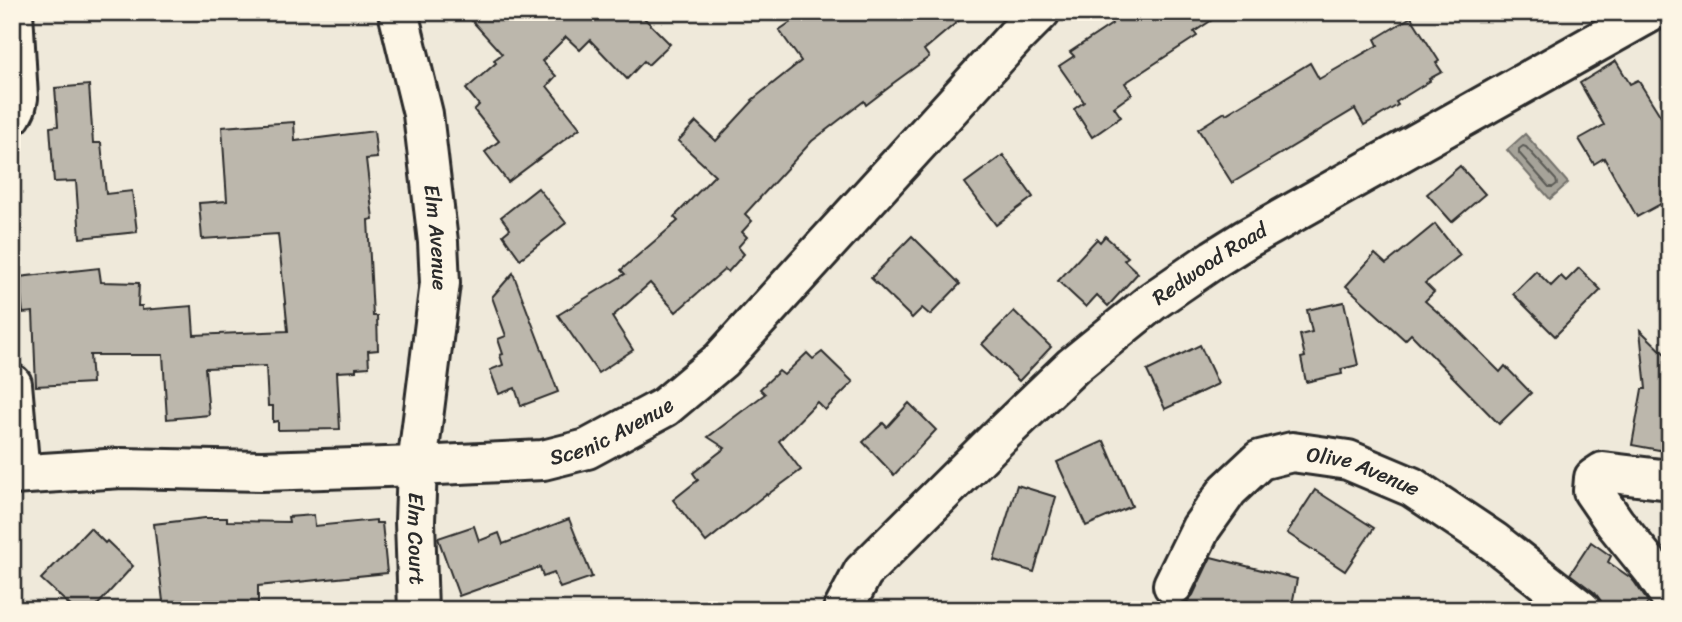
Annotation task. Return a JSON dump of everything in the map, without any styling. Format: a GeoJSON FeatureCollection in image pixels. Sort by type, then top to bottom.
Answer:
{"type":"FeatureCollection","features":[{"type":"Feature","properties":{"kind":"street"},"geometry":{"type":"LineString","coordinates":[[12,115],[18,99],[13,12]]}},
{"type":"Feature","properties":{"kind":"street","name":"Elm Avenue"},"geometry":{"type":"LineString","coordinates":[[398,12],[424,114],[440,283],[417,466]]}},
{"type":"Feature","properties":{"kind":"street","name":"Scenic Avenue"},"geometry":{"type":"LineString","coordinates":[[16,475],[122,468],[262,471],[417,466],[543,460],[587,449],[665,407],[722,360],[1040,12]]}},
{"type":"Feature","properties":{"kind":"street","name":"Redwood Road"},"geometry":{"type":"LineString","coordinates":[[843,610],[863,572],[1073,366],[1153,301],[1246,239],[1651,12]]}},
{"type":"Feature","properties":{"kind":"street"},"geometry":{"type":"LineString","coordinates":[[1665,12],[1670,22]]}},
{"type":"Feature","properties":{"kind":"street"},"geometry":{"type":"LineString","coordinates":[[12,384],[16,475]]}},
{"type":"Feature","properties":{"kind":"street","name":"Olive Avenue"},"geometry":{"type":"LineString","coordinates":[[1173,585],[1201,528],[1228,490],[1260,460],[1292,452],[1348,460],[1412,487],[1493,541],[1581,610]]}},
{"type":"Feature","properties":{"kind":"street","name":"Elm Court"},"geometry":{"type":"LineString","coordinates":[[417,466],[415,521],[418,610]]}},
{"type":"Feature","properties":{"kind":"street"},"geometry":{"type":"LineString","coordinates":[[1670,480],[1603,472],[1594,478],[1593,491],[1670,596]]}},
{"type":"Feature","properties":{"kind":"water"},"geometry":{"type":"Polygon","coordinates":[[[1525,134],[1568,183],[1550,199],[1507,150],[1525,134]]]}},
{"type":"Feature","properties":{"kind":"building"},"geometry":{"type":"Polygon","coordinates":[[[464,12],[638,12],[670,44],[648,65],[644,61],[627,79],[590,40],[580,50],[566,37],[542,61],[556,76],[547,86],[580,128],[508,182],[485,152],[499,141],[474,110],[479,105],[466,89],[496,63],[494,60],[502,54],[464,12]]]}},
{"type":"Feature","properties":{"kind":"building"},"geometry":{"type":"Polygon","coordinates":[[[806,12],[969,12],[924,50],[929,57],[866,105],[864,101],[812,141],[745,214],[752,221],[742,232],[747,237],[738,247],[744,254],[728,272],[725,269],[676,312],[650,283],[612,317],[633,350],[598,373],[558,315],[625,274],[621,270],[678,221],[674,217],[715,175],[678,141],[696,122],[716,141],[752,100],[801,61],[779,30],[806,12]]]}},
{"type":"Feature","properties":{"kind":"building"},"geometry":{"type":"Polygon","coordinates":[[[1103,12],[1224,12],[1194,32],[1197,36],[1125,83],[1132,94],[1114,107],[1121,117],[1092,137],[1074,109],[1084,102],[1059,66],[1074,56],[1070,52],[1112,24],[1103,12]]]}},
{"type":"Feature","properties":{"kind":"building"},"geometry":{"type":"Polygon","coordinates":[[[1411,17],[1439,61],[1436,63],[1442,72],[1396,102],[1398,105],[1364,125],[1355,109],[1232,183],[1198,129],[1310,63],[1319,79],[1378,45],[1375,39],[1411,17]]]}},
{"type":"Feature","properties":{"kind":"building"},"geometry":{"type":"Polygon","coordinates":[[[1616,61],[1630,84],[1638,80],[1670,131],[1670,199],[1637,217],[1604,158],[1594,164],[1579,139],[1604,125],[1580,83],[1616,61]]]}},
{"type":"Feature","properties":{"kind":"building"},"geometry":{"type":"Polygon","coordinates":[[[89,85],[93,143],[101,143],[106,194],[132,191],[137,232],[80,238],[76,181],[54,182],[50,127],[58,126],[55,88],[89,85]]]}},
{"type":"Feature","properties":{"kind":"building"},"geometry":{"type":"Polygon","coordinates":[[[294,122],[295,141],[374,131],[377,158],[366,159],[373,219],[368,220],[373,316],[377,316],[378,350],[368,351],[369,367],[337,372],[340,429],[278,430],[278,421],[273,422],[273,406],[268,406],[266,366],[205,368],[209,415],[167,419],[163,355],[90,355],[92,383],[36,386],[33,312],[23,313],[19,277],[99,268],[101,282],[139,283],[138,306],[142,306],[142,310],[192,306],[194,335],[288,331],[278,234],[202,239],[199,203],[227,201],[222,127],[294,122]]]}},
{"type":"Feature","properties":{"kind":"building"},"geometry":{"type":"Polygon","coordinates":[[[1003,155],[1033,197],[996,225],[965,183],[1003,155]]]}},
{"type":"Feature","properties":{"kind":"building"},"geometry":{"type":"Polygon","coordinates":[[[1460,166],[1485,194],[1452,222],[1427,194],[1460,166]]]}},
{"type":"Feature","properties":{"kind":"building"},"geometry":{"type":"Polygon","coordinates":[[[538,188],[566,223],[520,259],[503,235],[510,229],[501,217],[538,188]]]}},
{"type":"Feature","properties":{"kind":"building"},"geometry":{"type":"Polygon","coordinates":[[[1435,224],[1460,255],[1425,283],[1434,292],[1425,301],[1500,372],[1505,366],[1531,393],[1499,424],[1411,334],[1405,340],[1346,286],[1375,254],[1386,264],[1435,224]]]}},
{"type":"Feature","properties":{"kind":"building"},"geometry":{"type":"Polygon","coordinates":[[[912,236],[960,284],[930,315],[922,308],[912,318],[871,278],[912,236]]]}},
{"type":"Feature","properties":{"kind":"building"},"geometry":{"type":"Polygon","coordinates":[[[1105,236],[1128,257],[1124,260],[1138,273],[1108,306],[1097,295],[1086,307],[1058,281],[1097,239],[1100,242],[1105,236]]]}},
{"type":"Feature","properties":{"kind":"building"},"geometry":{"type":"Polygon","coordinates":[[[1579,268],[1601,290],[1555,336],[1513,294],[1536,271],[1551,286],[1561,276],[1566,281],[1579,268]]]}},
{"type":"Feature","properties":{"kind":"building"},"geometry":{"type":"Polygon","coordinates":[[[513,273],[558,392],[521,406],[515,388],[499,394],[490,370],[503,365],[498,339],[506,336],[492,297],[513,273]]]}},
{"type":"Feature","properties":{"kind":"building"},"geometry":{"type":"Polygon","coordinates":[[[1344,302],[1358,365],[1341,369],[1342,374],[1306,382],[1301,358],[1305,357],[1300,335],[1312,332],[1307,310],[1344,302]]]}},
{"type":"Feature","properties":{"kind":"building"},"geometry":{"type":"Polygon","coordinates":[[[1014,311],[1051,347],[1019,381],[982,344],[1014,311]]]}},
{"type":"Feature","properties":{"kind":"building"},"geometry":{"type":"Polygon","coordinates":[[[1640,330],[1670,359],[1670,452],[1632,445],[1642,389],[1646,389],[1640,330]]]}},
{"type":"Feature","properties":{"kind":"building"},"geometry":{"type":"Polygon","coordinates":[[[1200,345],[1218,384],[1165,409],[1147,371],[1200,345]]]}},
{"type":"Feature","properties":{"kind":"building"},"geometry":{"type":"Polygon","coordinates":[[[822,352],[853,382],[825,410],[817,402],[779,441],[801,470],[706,542],[673,500],[698,480],[693,473],[725,448],[708,437],[765,394],[760,389],[779,371],[784,375],[807,353],[813,359],[822,352]]]}},
{"type":"Feature","properties":{"kind":"building"},"geometry":{"type":"Polygon","coordinates":[[[909,403],[936,430],[894,475],[863,442],[883,423],[887,427],[909,403]]]}},
{"type":"Feature","properties":{"kind":"building"},"geometry":{"type":"Polygon","coordinates":[[[1104,441],[1132,506],[1086,526],[1057,462],[1104,441]]]}},
{"type":"Feature","properties":{"kind":"building"},"geometry":{"type":"Polygon","coordinates":[[[1017,485],[1056,497],[1034,572],[994,560],[1017,485]]]}},
{"type":"Feature","properties":{"kind":"building"},"geometry":{"type":"Polygon","coordinates":[[[1315,490],[1374,528],[1345,571],[1287,533],[1315,490]]]}},
{"type":"Feature","properties":{"kind":"building"},"geometry":{"type":"Polygon","coordinates":[[[314,515],[315,526],[376,520],[376,523],[382,523],[387,573],[258,586],[258,610],[164,610],[154,524],[205,518],[289,522],[288,517],[314,515]]]}},
{"type":"Feature","properties":{"kind":"building"},"geometry":{"type":"Polygon","coordinates":[[[569,519],[592,577],[560,588],[554,573],[543,577],[540,567],[459,596],[438,538],[474,526],[479,541],[499,533],[503,544],[569,519]]]}},
{"type":"Feature","properties":{"kind":"building"},"geometry":{"type":"Polygon","coordinates":[[[90,528],[133,566],[93,610],[75,610],[41,579],[90,528]]]}},
{"type":"Feature","properties":{"kind":"building"},"geometry":{"type":"Polygon","coordinates":[[[1591,542],[1611,556],[1608,562],[1635,583],[1648,602],[1643,610],[1603,610],[1595,593],[1570,574],[1591,542]]]}},
{"type":"Feature","properties":{"kind":"building"},"geometry":{"type":"Polygon","coordinates":[[[1211,557],[1297,579],[1291,610],[1218,610],[1186,603],[1193,595],[1211,557]]]}}]}
